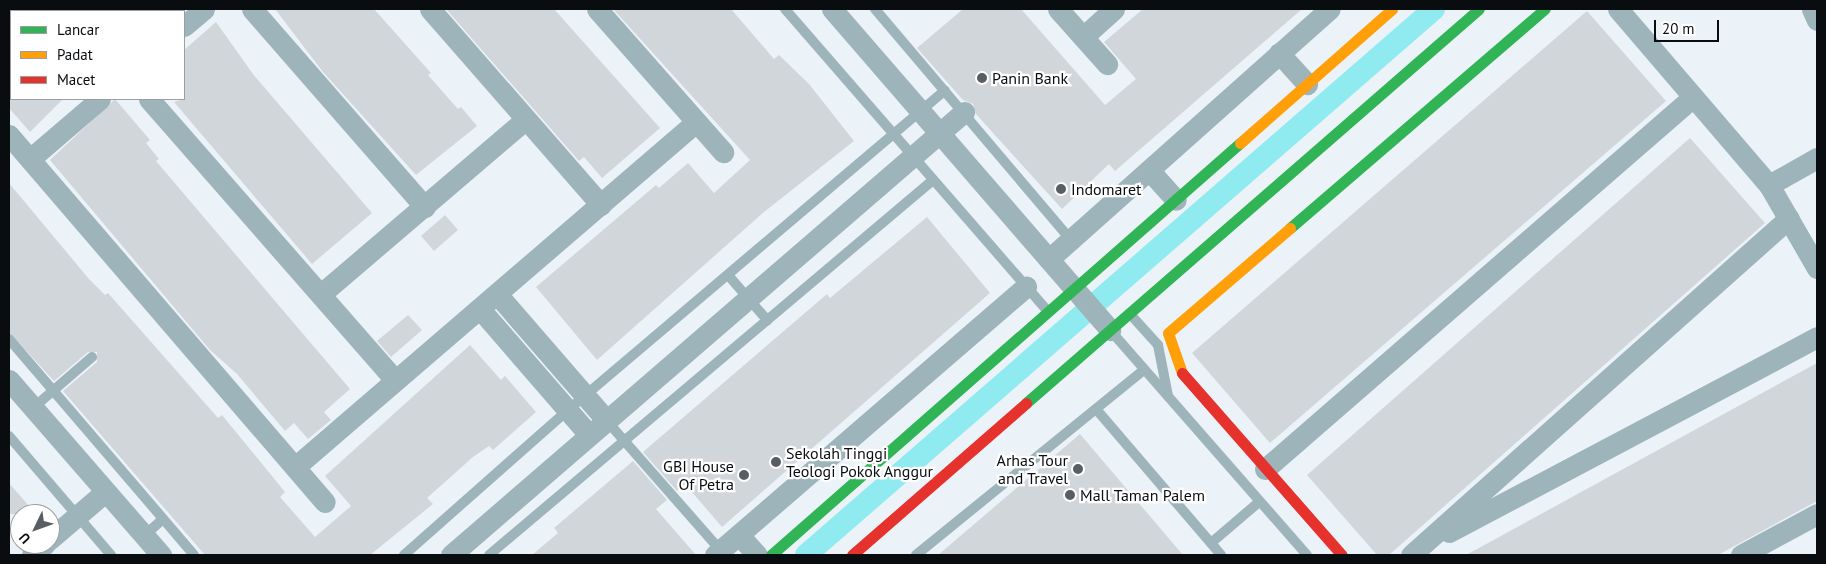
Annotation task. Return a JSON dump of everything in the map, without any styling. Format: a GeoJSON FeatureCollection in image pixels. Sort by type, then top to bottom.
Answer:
{"type":"FeatureCollection","features":[{"type":"Feature","properties":{"kind":"street"},"geometry":{"type":"LineString","coordinates":[[185,25],[204,9]]}},
{"type":"Feature","properties":{"kind":"street"},"geometry":{"type":"LineString","coordinates":[[252,9],[426,207]]}},
{"type":"Feature","properties":{"kind":"street"},"geometry":{"type":"LineString","coordinates":[[430,9],[601,205]]}},
{"type":"Feature","properties":{"kind":"street"},"geometry":{"type":"LineString","coordinates":[[598,9],[724,152]]}},
{"type":"Feature","properties":{"kind":"street"},"geometry":{"type":"LineString","coordinates":[[832,9],[922,110],[1106,325]]}},
{"type":"Feature","properties":{"kind":"street"},"geometry":{"type":"LineString","coordinates":[[1058,9],[1107,64]]}},
{"type":"Feature","properties":{"kind":"street"},"geometry":{"type":"LineString","coordinates":[[1083,37],[1114,9]]}},
{"type":"Feature","properties":{"kind":"street"},"geometry":{"type":"LineString","coordinates":[[1049,259],[1330,9]]}},
{"type":"Feature","properties":{"kind":"street"},"geometry":{"type":"LineString","coordinates":[[771,555],[1049,312],[1078,293],[1176,200],[1392,9]]}},
{"type":"Feature","properties":{"kind":"street"},"geometry":{"type":"LineString","coordinates":[[852,555],[1106,325],[1130,313],[1479,9]]}},
{"type":"Feature","properties":{"kind":"street"},"geometry":{"type":"LineString","coordinates":[[1342,555],[1178,368],[1168,333],[1545,9]]}},
{"type":"Feature","properties":{"kind":"street"},"geometry":{"type":"LineString","coordinates":[[1618,9],[1769,185],[1817,268]]}},
{"type":"Feature","properties":{"kind":"street"},"geometry":{"type":"LineString","coordinates":[[1812,9],[1817,20]]}},
{"type":"Feature","properties":{"kind":"street"},"geometry":{"type":"LineString","coordinates":[[1279,53],[1307,84]]}},
{"type":"Feature","properties":{"kind":"street"},"geometry":{"type":"LineString","coordinates":[[1265,468],[1693,96]]}},
{"type":"Feature","properties":{"kind":"street"},"geometry":{"type":"LineString","coordinates":[[30,159],[99,100]]}},
{"type":"Feature","properties":{"kind":"street"},"geometry":{"type":"LineString","coordinates":[[150,100],[395,380]]}},
{"type":"Feature","properties":{"kind":"street"},"geometry":{"type":"LineString","coordinates":[[451,555],[964,112]]}},
{"type":"Feature","properties":{"kind":"street"},"geometry":{"type":"LineString","coordinates":[[321,294],[426,207],[525,120]]}},
{"type":"Feature","properties":{"kind":"street"},"geometry":{"type":"LineString","coordinates":[[294,467],[498,294],[696,122]]}},
{"type":"Feature","properties":{"kind":"street"},"geometry":{"type":"LineString","coordinates":[[9,135],[324,502]]}},
{"type":"Feature","properties":{"kind":"street"},"geometry":{"type":"LineString","coordinates":[[1769,185],[1817,158]]}},
{"type":"Feature","properties":{"kind":"street"},"geometry":{"type":"LineString","coordinates":[[1149,170],[1176,200]]}},
{"type":"Feature","properties":{"kind":"street"},"geometry":{"type":"LineString","coordinates":[[1415,552],[1789,218]]}},
{"type":"Feature","properties":{"kind":"street"},"geometry":{"type":"LineString","coordinates":[[718,553],[1026,287]]}},
{"type":"Feature","properties":{"kind":"street"},"geometry":{"type":"LineString","coordinates":[[498,294],[606,420]]}},
{"type":"Feature","properties":{"kind":"street"},"geometry":{"type":"LineString","coordinates":[[480,309],[589,435]]}},
{"type":"Feature","properties":{"kind":"street"},"geometry":{"type":"LineString","coordinates":[[1415,552],[1817,337]]}},
{"type":"Feature","properties":{"kind":"street"},"geometry":{"type":"LineString","coordinates":[[9,380],[161,555]]}},
{"type":"Feature","properties":{"kind":"street"},"geometry":{"type":"LineString","coordinates":[[60,531],[105,492]]}},
{"type":"Feature","properties":{"kind":"street"},"geometry":{"type":"LineString","coordinates":[[1741,555],[1817,514]]}},
{"type":"Feature","properties":{"kind":"street"},"geometry":{"type":"LineString","coordinates":[[739,535],[757,555]]}},
{"type":"Feature","properties":{"kind":"lane"},"geometry":{"type":"LineString","coordinates":[[785,9],[1049,312]]}},
{"type":"Feature","properties":{"kind":"lane"},"geometry":{"type":"LineString","coordinates":[[875,9],[1071,240]]}},
{"type":"Feature","properties":{"kind":"lane"},"geometry":{"type":"LineString","coordinates":[[404,555],[584,396],[945,90]]}},
{"type":"Feature","properties":{"kind":"lane"},"geometry":{"type":"LineString","coordinates":[[489,555],[933,180]]}},
{"type":"Feature","properties":{"kind":"lane"},"geometry":{"type":"LineString","coordinates":[[728,275],[767,320]]}},
{"type":"Feature","properties":{"kind":"lane"},"geometry":{"type":"LineString","coordinates":[[1130,313],[1158,345],[1168,396]]}},
{"type":"Feature","properties":{"kind":"lane"},"geometry":{"type":"LineString","coordinates":[[1106,325],[1307,555]]}},
{"type":"Feature","properties":{"kind":"lane"},"geometry":{"type":"LineString","coordinates":[[9,339],[194,555]]}},
{"type":"Feature","properties":{"kind":"lane"},"geometry":{"type":"LineString","coordinates":[[33,408],[92,357]]}},
{"type":"Feature","properties":{"kind":"lane"},"geometry":{"type":"LineString","coordinates":[[916,555],[1144,370]]}},
{"type":"Feature","properties":{"kind":"lane"},"geometry":{"type":"LineString","coordinates":[[1096,409],[1221,555]]}},
{"type":"Feature","properties":{"kind":"lane"},"geometry":{"type":"LineString","coordinates":[[606,420],[718,553]]}},
{"type":"Feature","properties":{"kind":"lane"},"geometry":{"type":"LineString","coordinates":[[9,436],[112,555]]}},
{"type":"Feature","properties":{"kind":"lane"},"geometry":{"type":"LineString","coordinates":[[1211,543],[1259,502]]}},
{"type":"Feature","properties":{"kind":"lane"},"geometry":{"type":"LineString","coordinates":[[144,536],[163,519]]}},
{"type":"Feature","properties":{"kind":"building"},"geometry":{"type":"Polygon","coordinates":[[[275,9],[374,9],[431,73],[428,75],[458,109],[461,107],[477,126],[416,175],[323,72],[275,9]]]}},
{"type":"Feature","properties":{"kind":"building"},"geometry":{"type":"Polygon","coordinates":[[[446,9],[554,9],[660,128],[602,178],[584,157],[579,161],[446,9]]]}},
{"type":"Feature","properties":{"kind":"building"},"geometry":{"type":"Polygon","coordinates":[[[613,9],[731,9],[774,59],[779,55],[809,84],[854,141],[764,212],[597,360],[536,287],[656,185],[659,188],[688,163],[714,193],[750,160],[613,9]]]}},
{"type":"Feature","properties":{"kind":"building"},"geometry":{"type":"Polygon","coordinates":[[[963,9],[1021,9],[1105,105],[1136,79],[1104,42],[1143,9],[1302,9],[1115,171],[1109,164],[1062,209],[976,114],[973,104],[963,100],[917,48],[963,9]]]}},
{"type":"Feature","properties":{"kind":"building"},"geometry":{"type":"Polygon","coordinates":[[[1587,11],[1666,101],[1270,443],[1192,353],[1587,11]]]}},
{"type":"Feature","properties":{"kind":"building"},"geometry":{"type":"Polygon","coordinates":[[[216,22],[253,74],[372,213],[312,264],[174,102],[185,100],[185,49],[216,22]]]}},
{"type":"Feature","properties":{"kind":"building"},"geometry":{"type":"Polygon","coordinates":[[[9,99],[62,100],[30,132],[9,108],[9,99]]]}},
{"type":"Feature","properties":{"kind":"building"},"geometry":{"type":"Polygon","coordinates":[[[116,100],[150,140],[146,143],[159,159],[156,161],[350,389],[324,412],[331,420],[308,439],[294,423],[285,431],[237,374],[210,350],[50,160],[116,100]]]}},
{"type":"Feature","properties":{"kind":"building"},"geometry":{"type":"Polygon","coordinates":[[[1690,138],[1765,223],[1389,555],[1377,555],[1307,475],[1690,138]]]}},
{"type":"Feature","properties":{"kind":"building"},"geometry":{"type":"Polygon","coordinates":[[[9,183],[89,279],[105,295],[108,293],[218,418],[222,415],[285,492],[280,497],[315,537],[351,506],[325,476],[470,345],[501,380],[505,376],[536,412],[493,450],[489,446],[473,457],[427,498],[433,504],[370,555],[205,555],[63,391],[97,362],[97,352],[88,352],[54,381],[9,332],[9,183]]]}},
{"type":"Feature","properties":{"kind":"building"},"geometry":{"type":"Polygon","coordinates":[[[445,215],[458,230],[434,251],[421,236],[445,215]]]}},
{"type":"Feature","properties":{"kind":"building"},"geometry":{"type":"Polygon","coordinates":[[[927,217],[990,293],[722,527],[685,484],[677,491],[643,452],[827,294],[830,298],[927,217]]]}},
{"type":"Feature","properties":{"kind":"building"},"geometry":{"type":"Polygon","coordinates":[[[408,315],[422,330],[391,357],[377,341],[408,315]]]}},
{"type":"Feature","properties":{"kind":"building"},"geometry":{"type":"Polygon","coordinates":[[[1817,363],[1817,501],[1718,555],[1466,555],[1817,363]]]}},
{"type":"Feature","properties":{"kind":"building","name":"Mall Taman Palem"},"geometry":{"type":"Polygon","coordinates":[[[1080,434],[1183,555],[938,555],[1080,434]]]}},
{"type":"Feature","properties":{"kind":"building"},"geometry":{"type":"Polygon","coordinates":[[[633,461],[667,500],[656,509],[696,555],[532,555],[558,533],[554,528],[633,461]]]}},
{"type":"Feature","properties":{"kind":"building"},"geometry":{"type":"Polygon","coordinates":[[[9,483],[27,504],[10,504],[9,514],[9,483]]]}},
{"type":"Feature","properties":{"kind":"waterway"},"geometry":{"type":"LineString","coordinates":[[806,555],[1434,9]]}},
{"type":"Feature","properties":{"kind":"traffic: fast"},"geometry":{"type":"LineString","coordinates":[[1026,403],[1479,9]]}},
{"type":"Feature","properties":{"kind":"traffic: fast"},"geometry":{"type":"LineString","coordinates":[[1290,228],[1545,9]]}},
{"type":"Feature","properties":{"kind":"traffic: fast"},"geometry":{"type":"LineString","coordinates":[[771,555],[1240,143]]}},
{"type":"Feature","properties":{"kind":"traffic: slow"},"geometry":{"type":"LineString","coordinates":[[1240,143],[1392,9]]}},
{"type":"Feature","properties":{"kind":"traffic: slow"},"geometry":{"type":"LineString","coordinates":[[1182,373],[1168,333],[1290,228]]}},
{"type":"Feature","properties":{"kind":"traffic: jam"},"geometry":{"type":"LineString","coordinates":[[1182,373],[1342,555]]}},
{"type":"Feature","properties":{"kind":"traffic: jam"},"geometry":{"type":"LineString","coordinates":[[852,555],[1026,403]]}},
{"type":"Feature","properties":{"kind":"place","name":"Panin Bank"},"geometry":{"type":"Point","coordinates":[982,78]}},
{"type":"Feature","properties":{"kind":"place","name":"Indomaret"},"geometry":{"type":"Point","coordinates":[1061,189]}},
{"type":"Feature","properties":{"kind":"place","name":"Sekolah Tinggi Teologi Pokok Anggur"},"geometry":{"type":"Point","coordinates":[776,462]}},
{"type":"Feature","properties":{"kind":"place","name":"Arhas Tour and Travel"},"geometry":{"type":"Point","coordinates":[1078,469]}},
{"type":"Feature","properties":{"kind":"place","name":"GBI House Of Petra"},"geometry":{"type":"Point","coordinates":[744,475]}},
{"type":"Feature","properties":{"kind":"place","name":"Mall Taman Palem"},"geometry":{"type":"Point","coordinates":[1070,495]}}]}
